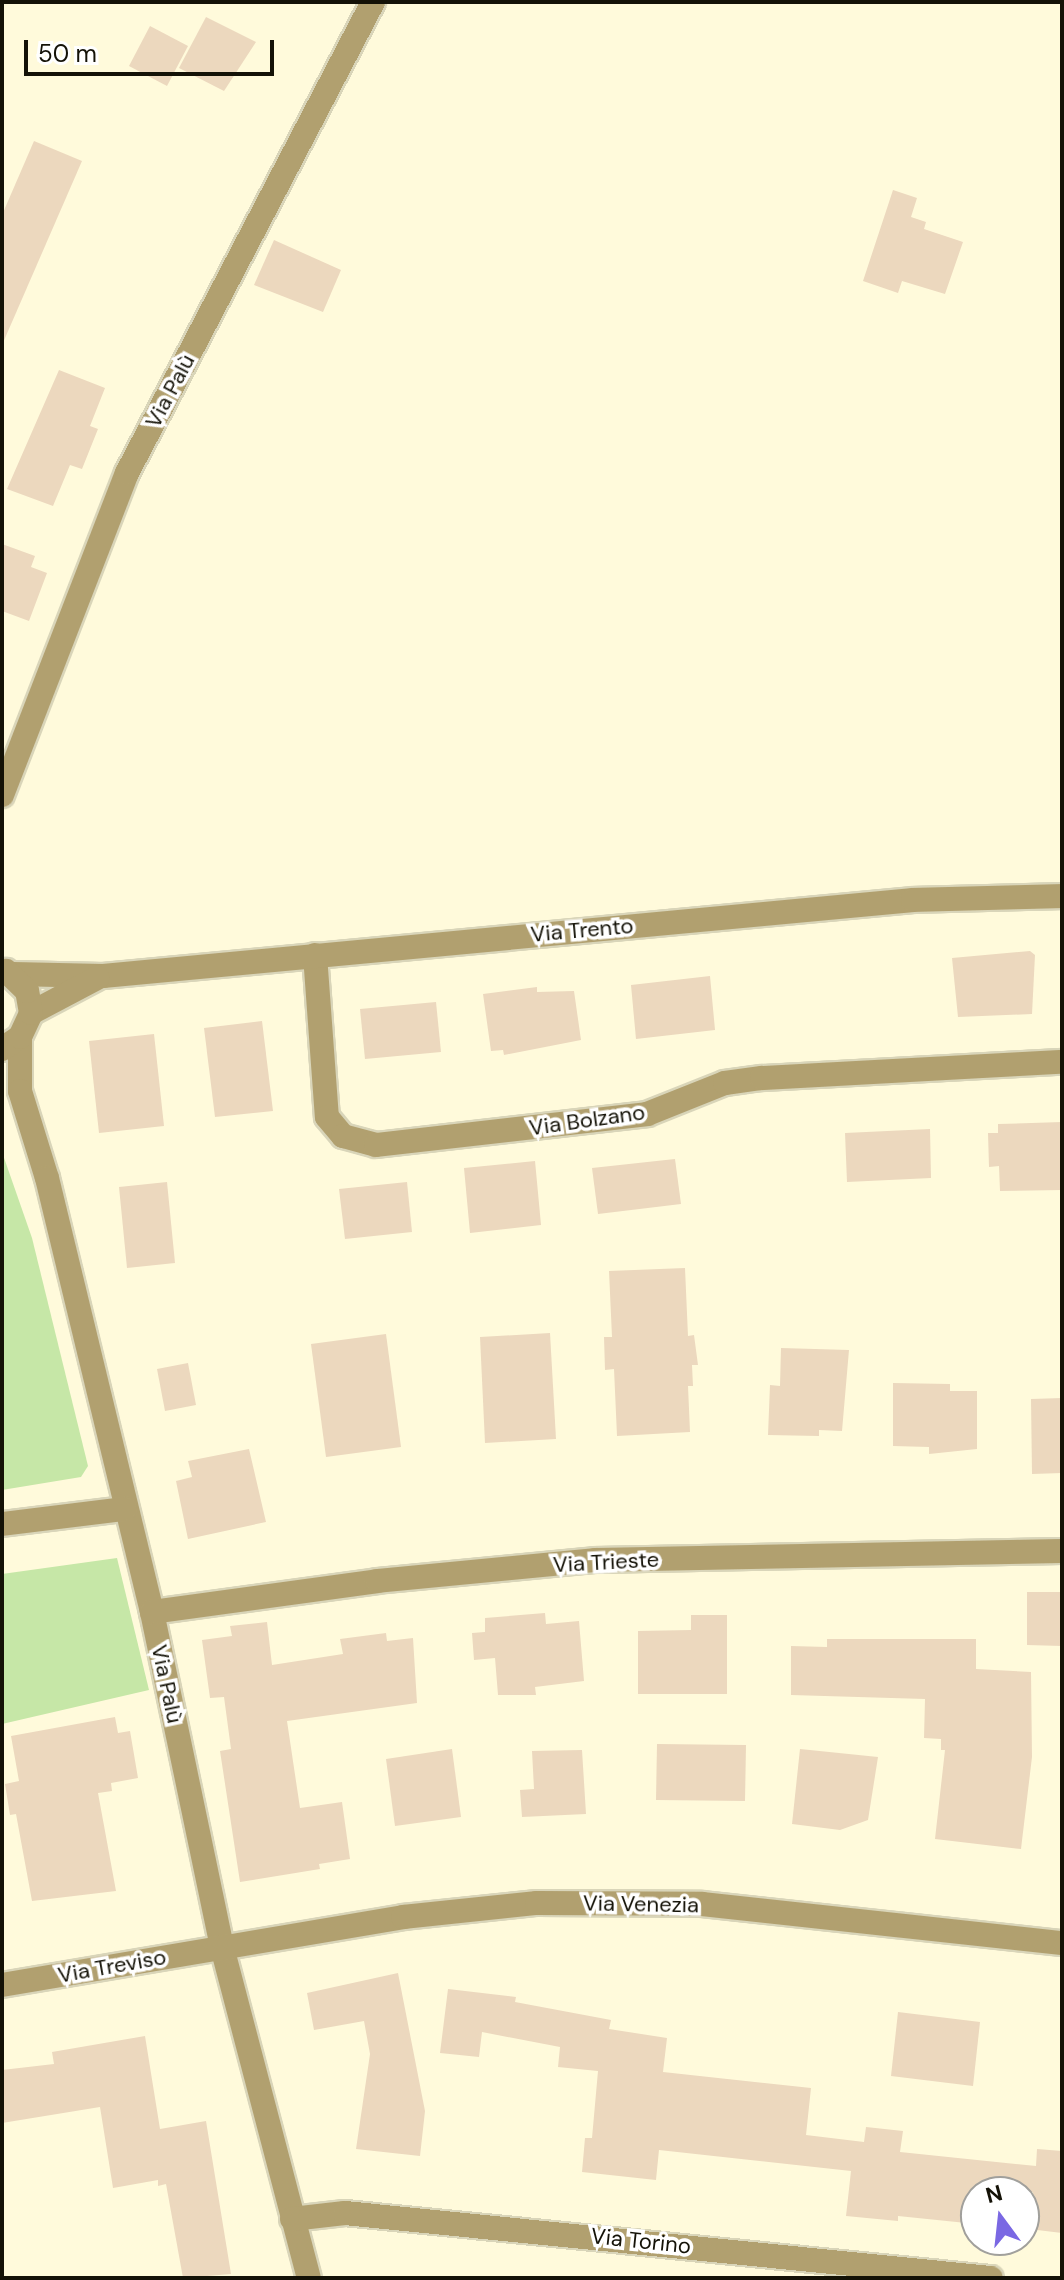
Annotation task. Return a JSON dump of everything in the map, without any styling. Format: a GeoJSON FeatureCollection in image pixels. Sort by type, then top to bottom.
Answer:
{"type":"FeatureCollection","features":[{"type":"Feature","properties":{"kind":"street","name":"Via Palù"},"geometry":{"type":"LineString","coordinates":[[2,795],[127,473],[373,2]]}},
{"type":"Feature","properties":{"kind":"street","name":"Via Trento"},"geometry":{"type":"LineString","coordinates":[[8,972],[103,976],[913,900],[1062,896]]}},
{"type":"Feature","properties":{"kind":"street","name":"Via Bolzano"},"geometry":{"type":"LineString","coordinates":[[315,955],[327,1117],[343,1136],[376,1145],[647,1114],[725,1083],[762,1078],[1062,1062]]}},
{"type":"Feature","properties":{"kind":"street"},"geometry":{"type":"LineString","coordinates":[[8,972],[27,991],[31,1013]]}},
{"type":"Feature","properties":{"kind":"street","name":"Via Trento"},"geometry":{"type":"LineString","coordinates":[[31,1013],[103,976]]}},
{"type":"Feature","properties":{"kind":"street","name":"Via Palù"},"geometry":{"type":"LineString","coordinates":[[31,1013],[11,1043],[20,1091],[47,1178],[152,1612],[222,1947],[309,2278]]}},
{"type":"Feature","properties":{"kind":"street","name":"Via Palù"},"geometry":{"type":"LineString","coordinates":[[2,1074],[20,1091]]}},
{"type":"Feature","properties":{"kind":"street"},"geometry":{"type":"LineString","coordinates":[[2,1524],[125,1509]]}},
{"type":"Feature","properties":{"kind":"street","name":"Via Trieste"},"geometry":{"type":"LineString","coordinates":[[152,1612],[377,1581],[595,1560],[1062,1551]]}},
{"type":"Feature","properties":{"kind":"street","name":"Via Venezia"},"geometry":{"type":"LineString","coordinates":[[222,1947],[403,1917],[620,1900],[1062,1943]]}},
{"type":"Feature","properties":{"kind":"street","name":"Via Treviso"},"geometry":{"type":"LineString","coordinates":[[2,1985],[222,1947]]}},
{"type":"Feature","properties":{"kind":"street","name":"Via Torino"},"geometry":{"type":"LineString","coordinates":[[292,2219],[345,2213],[991,2278]]}},
{"type":"Feature","properties":{"kind":"green space"},"geometry":{"type":"Polygon","coordinates":[[[2,1152],[32,1238],[88,1466],[81,1477],[2,1490],[2,1152]]]}},
{"type":"Feature","properties":{"kind":"green space"},"geometry":{"type":"Polygon","coordinates":[[[117,1558],[149,1690],[2,1724],[2,1574],[117,1558]]]}},
{"type":"Feature","properties":{"kind":"building"},"geometry":{"type":"Polygon","coordinates":[[[206,17],[256,42],[224,91],[179,68],[206,17]]]}},
{"type":"Feature","properties":{"kind":"building"},"geometry":{"type":"Polygon","coordinates":[[[150,26],[188,46],[167,86],[129,66],[150,26]]]}},
{"type":"Feature","properties":{"kind":"building"},"geometry":{"type":"Polygon","coordinates":[[[34,141],[82,161],[2,345],[2,215],[34,141]]]}},
{"type":"Feature","properties":{"kind":"building"},"geometry":{"type":"Polygon","coordinates":[[[893,190],[917,198],[911,217],[926,222],[924,229],[963,242],[945,294],[902,281],[898,293],[863,281],[893,190]]]}},
{"type":"Feature","properties":{"kind":"building"},"geometry":{"type":"Polygon","coordinates":[[[274,240],[341,270],[323,312],[254,285],[274,240]]]}},
{"type":"Feature","properties":{"kind":"building"},"geometry":{"type":"Polygon","coordinates":[[[59,370],[105,388],[90,426],[98,429],[82,469],[70,465],[53,506],[7,489],[59,370]]]}},
{"type":"Feature","properties":{"kind":"building"},"geometry":{"type":"Polygon","coordinates":[[[2,544],[35,556],[31,567],[47,573],[29,621],[2,611],[2,544]]]}},
{"type":"Feature","properties":{"kind":"building"},"geometry":{"type":"Polygon","coordinates":[[[1030,951],[1035,955],[1032,1014],[958,1017],[952,958],[1030,951]]]}},
{"type":"Feature","properties":{"kind":"building"},"geometry":{"type":"Polygon","coordinates":[[[710,976],[715,1030],[636,1039],[631,985],[710,976]]]}},
{"type":"Feature","properties":{"kind":"building"},"geometry":{"type":"Polygon","coordinates":[[[537,987],[537,992],[574,991],[581,1040],[504,1055],[503,1050],[491,1051],[483,994],[537,987]]]}},
{"type":"Feature","properties":{"kind":"building"},"geometry":{"type":"Polygon","coordinates":[[[436,1002],[441,1052],[365,1059],[360,1009],[436,1002]]]}},
{"type":"Feature","properties":{"kind":"building"},"geometry":{"type":"Polygon","coordinates":[[[262,1021],[273,1111],[215,1117],[204,1028],[262,1021]]]}},
{"type":"Feature","properties":{"kind":"building"},"geometry":{"type":"Polygon","coordinates":[[[154,1034],[164,1126],[99,1133],[89,1041],[154,1034]]]}},
{"type":"Feature","properties":{"kind":"building"},"geometry":{"type":"Polygon","coordinates":[[[1062,1122],[1062,1190],[1000,1191],[999,1166],[989,1167],[988,1133],[998,1133],[998,1124],[1062,1122]]]}},
{"type":"Feature","properties":{"kind":"building"},"geometry":{"type":"Polygon","coordinates":[[[930,1129],[931,1178],[847,1182],[845,1133],[930,1129]]]}},
{"type":"Feature","properties":{"kind":"building"},"geometry":{"type":"Polygon","coordinates":[[[675,1159],[681,1204],[598,1214],[592,1168],[675,1159]]]}},
{"type":"Feature","properties":{"kind":"building"},"geometry":{"type":"Polygon","coordinates":[[[535,1161],[541,1225],[470,1233],[464,1168],[535,1161]]]}},
{"type":"Feature","properties":{"kind":"building"},"geometry":{"type":"Polygon","coordinates":[[[167,1182],[175,1263],[127,1268],[119,1187],[167,1182]]]}},
{"type":"Feature","properties":{"kind":"building"},"geometry":{"type":"Polygon","coordinates":[[[407,1182],[412,1232],[345,1239],[339,1189],[407,1182]]]}},
{"type":"Feature","properties":{"kind":"building"},"geometry":{"type":"Polygon","coordinates":[[[685,1268],[688,1336],[694,1335],[698,1365],[692,1365],[693,1386],[688,1386],[690,1432],[617,1436],[614,1369],[605,1370],[604,1337],[612,1337],[609,1271],[685,1268]]]}},
{"type":"Feature","properties":{"kind":"building"},"geometry":{"type":"Polygon","coordinates":[[[550,1333],[556,1439],[485,1443],[480,1337],[550,1333]]]}},
{"type":"Feature","properties":{"kind":"building"},"geometry":{"type":"Polygon","coordinates":[[[386,1334],[401,1447],[326,1457],[311,1344],[386,1334]]]}},
{"type":"Feature","properties":{"kind":"building"},"geometry":{"type":"Polygon","coordinates":[[[781,1348],[849,1350],[842,1431],[819,1430],[819,1436],[768,1435],[770,1385],[780,1386],[781,1348]]]}},
{"type":"Feature","properties":{"kind":"building"},"geometry":{"type":"Polygon","coordinates":[[[188,1363],[196,1405],[165,1411],[157,1369],[188,1363]]]}},
{"type":"Feature","properties":{"kind":"building"},"geometry":{"type":"Polygon","coordinates":[[[893,1383],[950,1384],[950,1391],[977,1391],[977,1449],[929,1454],[929,1447],[893,1446],[893,1383]]]}},
{"type":"Feature","properties":{"kind":"building"},"geometry":{"type":"Polygon","coordinates":[[[1062,1398],[1062,1473],[1032,1474],[1031,1399],[1062,1398]]]}},
{"type":"Feature","properties":{"kind":"building"},"geometry":{"type":"Polygon","coordinates":[[[249,1449],[266,1522],[188,1539],[176,1481],[192,1477],[188,1461],[249,1449]]]}},
{"type":"Feature","properties":{"kind":"building"},"geometry":{"type":"Polygon","coordinates":[[[1027,1592],[1062,1592],[1062,1646],[1027,1645],[1027,1592]]]}},
{"type":"Feature","properties":{"kind":"building"},"geometry":{"type":"Polygon","coordinates":[[[545,1613],[546,1624],[579,1621],[584,1681],[535,1687],[536,1695],[498,1695],[495,1658],[474,1660],[472,1633],[485,1632],[485,1618],[545,1613]]]}},
{"type":"Feature","properties":{"kind":"building"},"geometry":{"type":"Polygon","coordinates":[[[691,1615],[727,1615],[727,1694],[638,1694],[638,1631],[691,1630],[691,1615]]]}},
{"type":"Feature","properties":{"kind":"building"},"geometry":{"type":"Polygon","coordinates":[[[267,1622],[272,1665],[343,1654],[340,1639],[386,1633],[387,1641],[413,1638],[417,1703],[287,1721],[300,1808],[342,1802],[350,1859],[319,1864],[320,1869],[240,1882],[220,1751],[231,1749],[224,1697],[210,1698],[202,1640],[232,1636],[230,1626],[267,1622]]]}},
{"type":"Feature","properties":{"kind":"building"},"geometry":{"type":"Polygon","coordinates":[[[827,1639],[976,1639],[976,1669],[1031,1672],[1032,1757],[1021,1849],[935,1839],[945,1750],[941,1750],[941,1739],[924,1738],[925,1699],[791,1695],[791,1646],[827,1647],[827,1639]]]}},
{"type":"Feature","properties":{"kind":"building"},"geometry":{"type":"Polygon","coordinates":[[[115,1717],[118,1733],[130,1731],[138,1778],[111,1783],[112,1791],[98,1793],[116,1891],[32,1901],[16,1814],[10,1815],[5,1784],[19,1781],[11,1736],[115,1717]]]}},
{"type":"Feature","properties":{"kind":"building"},"geometry":{"type":"Polygon","coordinates":[[[657,1744],[746,1745],[745,1801],[656,1800],[657,1744]]]}},
{"type":"Feature","properties":{"kind":"building"},"geometry":{"type":"Polygon","coordinates":[[[452,1749],[461,1817],[395,1826],[386,1759],[452,1749]]]}},
{"type":"Feature","properties":{"kind":"building"},"geometry":{"type":"Polygon","coordinates":[[[800,1749],[878,1757],[868,1820],[840,1830],[792,1824],[800,1749]]]}},
{"type":"Feature","properties":{"kind":"building"},"geometry":{"type":"Polygon","coordinates":[[[582,1750],[586,1814],[522,1817],[520,1790],[534,1789],[532,1751],[582,1750]]]}},
{"type":"Feature","properties":{"kind":"building"},"geometry":{"type":"Polygon","coordinates":[[[398,1973],[425,2111],[420,2156],[356,2149],[370,2054],[364,2021],[314,2030],[307,1993],[398,1973]]]}},
{"type":"Feature","properties":{"kind":"building"},"geometry":{"type":"Polygon","coordinates":[[[448,1989],[516,1997],[515,2002],[611,2020],[609,2029],[667,2038],[663,2072],[811,2088],[806,2135],[864,2142],[866,2127],[903,2131],[900,2152],[1036,2166],[1037,2149],[1062,2151],[1062,2233],[1040,2230],[1040,2176],[960,2176],[960,2222],[898,2216],[898,2221],[846,2216],[851,2171],[659,2150],[656,2180],[582,2172],[585,2138],[592,2138],[598,2071],[558,2067],[560,2047],[482,2032],[479,2057],[440,2053],[448,1989]]]}},
{"type":"Feature","properties":{"kind":"building"},"geometry":{"type":"Polygon","coordinates":[[[898,2012],[980,2022],[973,2086],[891,2076],[898,2012]]]}},
{"type":"Feature","properties":{"kind":"building"},"geometry":{"type":"Polygon","coordinates":[[[145,2036],[160,2129],[206,2121],[231,2274],[183,2278],[166,2184],[158,2186],[158,2180],[113,2188],[100,2107],[2,2123],[2,2070],[54,2064],[52,2052],[145,2036]]]}}]}
